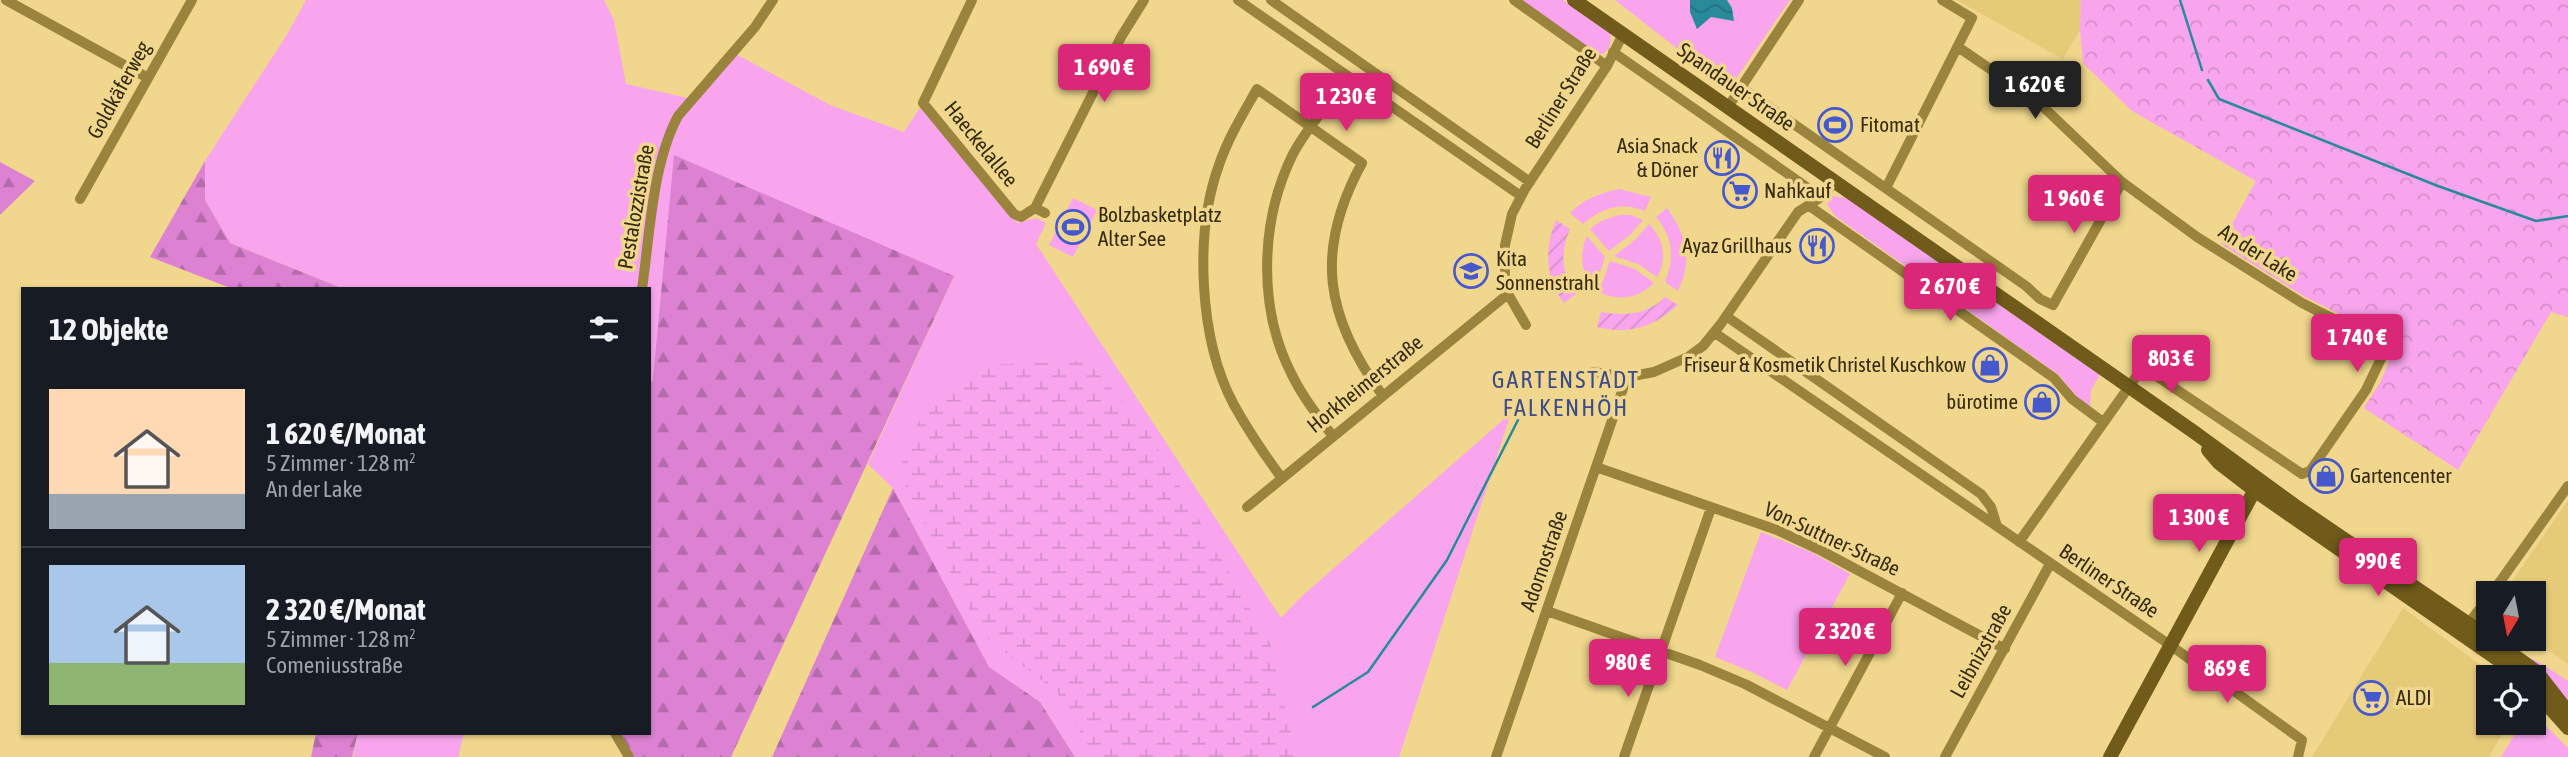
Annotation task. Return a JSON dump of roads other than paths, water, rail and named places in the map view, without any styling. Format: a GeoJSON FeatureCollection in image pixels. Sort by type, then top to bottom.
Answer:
{"type":"FeatureCollection","features":[{"type":"Feature","properties":{"kind":"main road","name":"Spandauer Straße"},"geometry":{"type":"LineString","coordinates":[[1574,0],[2194,432],[2219,463],[2476,629]]}},
{"type":"Feature","properties":{"kind":"main road","name":"Spandauer Straße"},"geometry":{"type":"LineString","coordinates":[[2257,486],[2506,665]]}},
{"type":"Feature","properties":{"kind":"main road"},"geometry":{"type":"LineString","coordinates":[[2110,757],[2257,486]]}},
{"type":"Feature","properties":{"kind":"main road","name":"Spandauer Straße"},"geometry":{"type":"LineString","coordinates":[[2508,651],[2537,672],[2568,712]]}},
{"type":"Feature","properties":{"kind":"main road"},"geometry":{"type":"LineString","coordinates":[[2546,703],[2568,728]]}},
{"type":"Feature","properties":{"kind":"street","name":"Goldkäferweg"},"geometry":{"type":"LineString","coordinates":[[80,199],[192,0]]}},
{"type":"Feature","properties":{"kind":"street","name":"Pestalozzistraße"},"geometry":{"type":"LineString","coordinates":[[642,287],[659,174],[669,133],[678,116],[755,27],[773,0]]}},
{"type":"Feature","properties":{"kind":"street","name":"Haeckelallee"},"geometry":{"type":"LineString","coordinates":[[972,0],[923,103],[1014,214],[1021,217],[1035,208]]}},
{"type":"Feature","properties":{"kind":"street"},"geometry":{"type":"LineString","coordinates":[[1045,213],[1035,208],[1121,37],[1144,0]]}},
{"type":"Feature","properties":{"kind":"street"},"geometry":{"type":"LineString","coordinates":[[1238,0],[1521,196]]}},
{"type":"Feature","properties":{"kind":"street","name":"Berliner Straße"},"geometry":{"type":"LineString","coordinates":[[1272,0],[1530,182]]}},
{"type":"Feature","properties":{"kind":"street"},"geometry":{"type":"LineString","coordinates":[[1514,0],[1607,66]]}},
{"type":"Feature","properties":{"kind":"street"},"geometry":{"type":"LineString","coordinates":[[1728,107],[1798,0]]}},
{"type":"Feature","properties":{"kind":"street"},"geometry":{"type":"LineString","coordinates":[[1886,188],[1926,104],[1972,18],[1942,0]]}},
{"type":"Feature","properties":{"kind":"street"},"geometry":{"type":"LineString","coordinates":[[12,2],[148,78]]}},
{"type":"Feature","properties":{"kind":"street","name":"Berliner Straße"},"geometry":{"type":"LineString","coordinates":[[1526,325],[1508,294],[1505,278],[1506,245],[1512,214],[1521,196],[1607,66],[1623,34]]}},
{"type":"Feature","properties":{"kind":"street","name":"An der Lake"},"geometry":{"type":"LineString","coordinates":[[1958,47],[2037,101],[2122,182],[2222,254],[2302,303],[2387,346],[2365,390],[2310,471],[2302,474],[2143,367],[2128,387]]}},
{"type":"Feature","properties":{"kind":"street","name":"Spandauer Straße"},"geometry":{"type":"LineString","coordinates":[[1613,52],[1821,197]]}},
{"type":"Feature","properties":{"kind":"street","name":"Spandauer Straße"},"geometry":{"type":"LineString","coordinates":[[1742,88],[2040,299],[2053,305],[2122,182]]}},
{"type":"Feature","properties":{"kind":"street"},"geometry":{"type":"LineString","coordinates":[[1281,477],[1233,404],[1207,316],[1203,278],[1209,204],[1218,166],[1257,89],[1362,163],[1349,187],[1339,216],[1334,237],[1332,276],[1339,316],[1349,344],[1383,396]]}},
{"type":"Feature","properties":{"kind":"street"},"geometry":{"type":"LineString","coordinates":[[1332,435],[1291,373],[1280,348],[1269,296],[1268,244],[1275,205],[1293,155],[1334,95]]}},
{"type":"Feature","properties":{"kind":"street"},"geometry":{"type":"LineString","coordinates":[[1594,372],[1627,377],[1654,372],[1703,346],[1798,212],[1821,197],[1835,182]]}},
{"type":"Feature","properties":{"kind":"street"},"geometry":{"type":"LineString","coordinates":[[1808,205],[2054,378],[2072,399],[2103,422]]}},
{"type":"Feature","properties":{"kind":"street"},"geometry":{"type":"LineString","coordinates":[[1977,282],[1991,262]]}},
{"type":"Feature","properties":{"kind":"street","name":"Horkheimerstraße"},"geometry":{"type":"LineString","coordinates":[[1247,506],[1508,294]]}},
{"type":"Feature","properties":{"kind":"street"},"geometry":{"type":"LineString","coordinates":[[1726,316],[1981,494],[1991,507],[1997,527]]}},
{"type":"Feature","properties":{"kind":"street","name":"Berliner Straße"},"geometry":{"type":"LineString","coordinates":[[1715,332],[2170,645],[2302,740],[2298,757]]}},
{"type":"Feature","properties":{"kind":"street","name":"Adornostraße"},"geometry":{"type":"LineString","coordinates":[[1496,757],[1627,377]]}},
{"type":"Feature","properties":{"kind":"street"},"geometry":{"type":"LineString","coordinates":[[2020,542],[2128,387]]}},
{"type":"Feature","properties":{"kind":"street","name":"Von-Suttner-Straße"},"geometry":{"type":"LineString","coordinates":[[1596,467],[1777,530],[1902,593],[2004,649]]}},
{"type":"Feature","properties":{"kind":"street"},"geometry":{"type":"LineString","coordinates":[[2501,581],[2568,486]]}},
{"type":"Feature","properties":{"kind":"street"},"geometry":{"type":"LineString","coordinates":[[1624,757],[1711,508]]}},
{"type":"Feature","properties":{"kind":"street","name":"Leibnizstraße"},"geometry":{"type":"LineString","coordinates":[[1945,757],[2050,564]]}},
{"type":"Feature","properties":{"kind":"street"},"geometry":{"type":"LineString","coordinates":[[1814,757],[1902,593]]}},
{"type":"Feature","properties":{"kind":"street"},"geometry":{"type":"LineString","coordinates":[[1547,611],[1745,684],[1885,757]]}},
{"type":"Feature","properties":{"kind":"street"},"geometry":{"type":"LineString","coordinates":[[2468,624],[2476,614]]}},
{"type":"Feature","properties":{"kind":"street"},"geometry":{"type":"LineString","coordinates":[[616,735],[628,755],[617,757]]}},
{"type":"Feature","properties":{"kind":"water"},"geometry":{"type":"Polygon","coordinates":[[[1690,0],[1727,0],[1732,8],[1734,21],[1711,17],[1697,29],[1690,12],[1690,0]]]}},
{"type":"Feature","properties":{"kind":"waterway"},"geometry":{"type":"LineString","coordinates":[[2180,0],[2202,70]]}},
{"type":"Feature","properties":{"kind":"waterway"},"geometry":{"type":"LineString","coordinates":[[2208,80],[2219,99],[2438,186],[2536,221],[2568,216]]}},
{"type":"Feature","properties":{"kind":"waterway"},"geometry":{"type":"LineString","coordinates":[[1313,707],[1368,672],[1447,560],[1518,420]]}},
{"type":"Feature","properties":{"kind":"place","name":"Fitomat"},"geometry":{"type":"Point","coordinates":[1835,125]}},
{"type":"Feature","properties":{"kind":"place","name":"Asia Snack & Döner"},"geometry":{"type":"Point","coordinates":[1722,158]}},
{"type":"Feature","properties":{"kind":"place","name":"Nahkauf"},"geometry":{"type":"Point","coordinates":[1740,191]}},
{"type":"Feature","properties":{"kind":"place","name":"Bolzbasketplatz Alter See"},"geometry":{"type":"Point","coordinates":[1073,227]}},
{"type":"Feature","properties":{"kind":"place","name":"Ayaz Grillhaus"},"geometry":{"type":"Point","coordinates":[1817,246]}},
{"type":"Feature","properties":{"kind":"place","name":"Kita Sonnenstrahl"},"geometry":{"type":"Point","coordinates":[1471,271]}},
{"type":"Feature","properties":{"kind":"place","name":"Friseur & Kosmetik Christel Kuschkow"},"geometry":{"type":"Point","coordinates":[1990,365]}},
{"type":"Feature","properties":{"kind":"place","name":"bürotime"},"geometry":{"type":"Point","coordinates":[2042,402]}},
{"type":"Feature","properties":{"kind":"place","name":"Gartencenter"},"geometry":{"type":"Point","coordinates":[2326,476]}},
{"type":"Feature","properties":{"kind":"place","name":"ALDI"},"geometry":{"type":"Point","coordinates":[2371,698]}},
{"type":"Feature","properties":{"kind":"district","name":"GARTENSTADT FALKENHÖH"},"geometry":{"type":"Point","coordinates":[1566,394]}}]}
